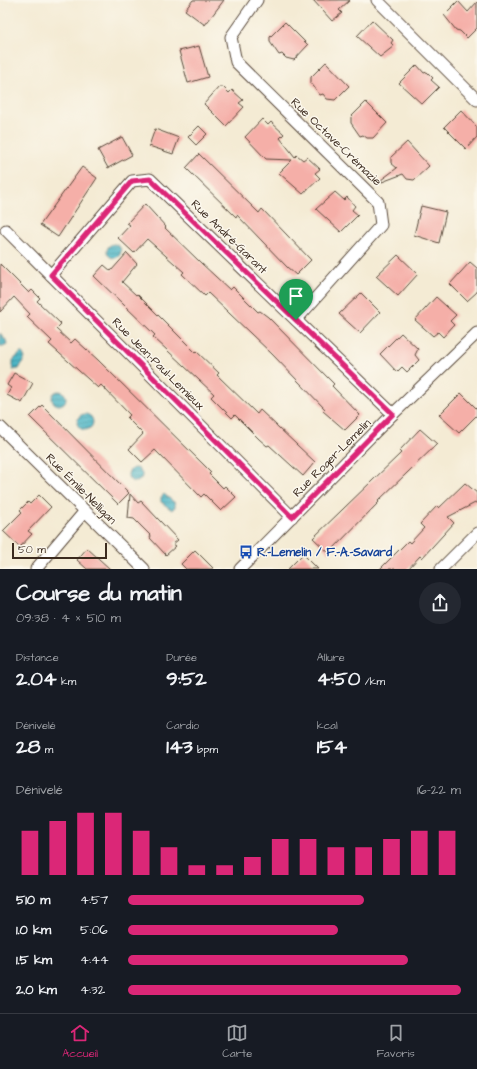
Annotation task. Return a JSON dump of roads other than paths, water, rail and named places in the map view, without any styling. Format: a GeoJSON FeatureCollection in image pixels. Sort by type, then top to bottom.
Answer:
{"type":"FeatureCollection","features":[{"type":"Feature","properties":{"kind":"street","name":"Rue Octave-Crémazie"},"geometry":{"type":"LineString","coordinates":[[257,0],[231,37],[236,62],[378,202],[381,225],[296,320]]}},
{"type":"Feature","properties":{"kind":"street"},"geometry":{"type":"LineString","coordinates":[[377,0],[477,100]]}},
{"type":"Feature","properties":{"kind":"street","name":"Rue André-Garant"},"geometry":{"type":"LineString","coordinates":[[51,275],[132,181],[150,179],[393,414]]}},
{"type":"Feature","properties":{"kind":"street","name":"Rue Jean-Paul-Lemieux"},"geometry":{"type":"LineString","coordinates":[[6,230],[292,517]]}},
{"type":"Feature","properties":{"kind":"street","name":"Rue Roger-Lemelin"},"geometry":{"type":"LineString","coordinates":[[243,568],[393,414],[477,333]]}},
{"type":"Feature","properties":{"kind":"street","name":"Rue Émile-Nelligan"},"geometry":{"type":"LineString","coordinates":[[0,427],[144,569]]}},
{"type":"Feature","properties":{"kind":"street"},"geometry":{"type":"LineString","coordinates":[[36,569],[85,511]]}},
{"type":"Feature","properties":{"kind":"street"},"geometry":{"type":"LineString","coordinates":[[441,569],[477,533]]}},
{"type":"Feature","properties":{"kind":"water"},"geometry":{"type":"Polygon","coordinates":[[[114,244],[119,246],[121,251],[119,256],[114,258],[109,256],[107,251],[109,246],[114,244]]]}},
{"type":"Feature","properties":{"kind":"water"},"geometry":{"type":"Polygon","coordinates":[[[0,333],[6,340],[7,344],[3,346],[0,346],[0,333]]]}},
{"type":"Feature","properties":{"kind":"water"},"geometry":{"type":"Polygon","coordinates":[[[22,352],[25,358],[19,369],[13,370],[13,360],[22,352]]]}},
{"type":"Feature","properties":{"kind":"water"},"geometry":{"type":"Polygon","coordinates":[[[59,391],[64,393],[66,398],[64,403],[59,405],[54,403],[52,398],[54,393],[59,391]]]}},
{"type":"Feature","properties":{"kind":"water"},"geometry":{"type":"Polygon","coordinates":[[[85,414],[91,416],[93,422],[91,428],[85,430],[79,428],[77,422],[79,416],[85,414]]]}},
{"type":"Feature","properties":{"kind":"water"},"geometry":{"type":"Polygon","coordinates":[[[132,468],[138,468],[142,472],[142,478],[138,482],[132,482],[128,478],[128,472],[132,468]]]}},
{"type":"Feature","properties":{"kind":"water"},"geometry":{"type":"Polygon","coordinates":[[[164,494],[175,503],[175,507],[172,510],[161,502],[161,497],[164,494]]]}},
{"type":"Feature","properties":{"kind":"place","name":"R.-Lemelin / F.-A.-Savard"},"geometry":{"type":"Point","coordinates":[246,552]}}]}
